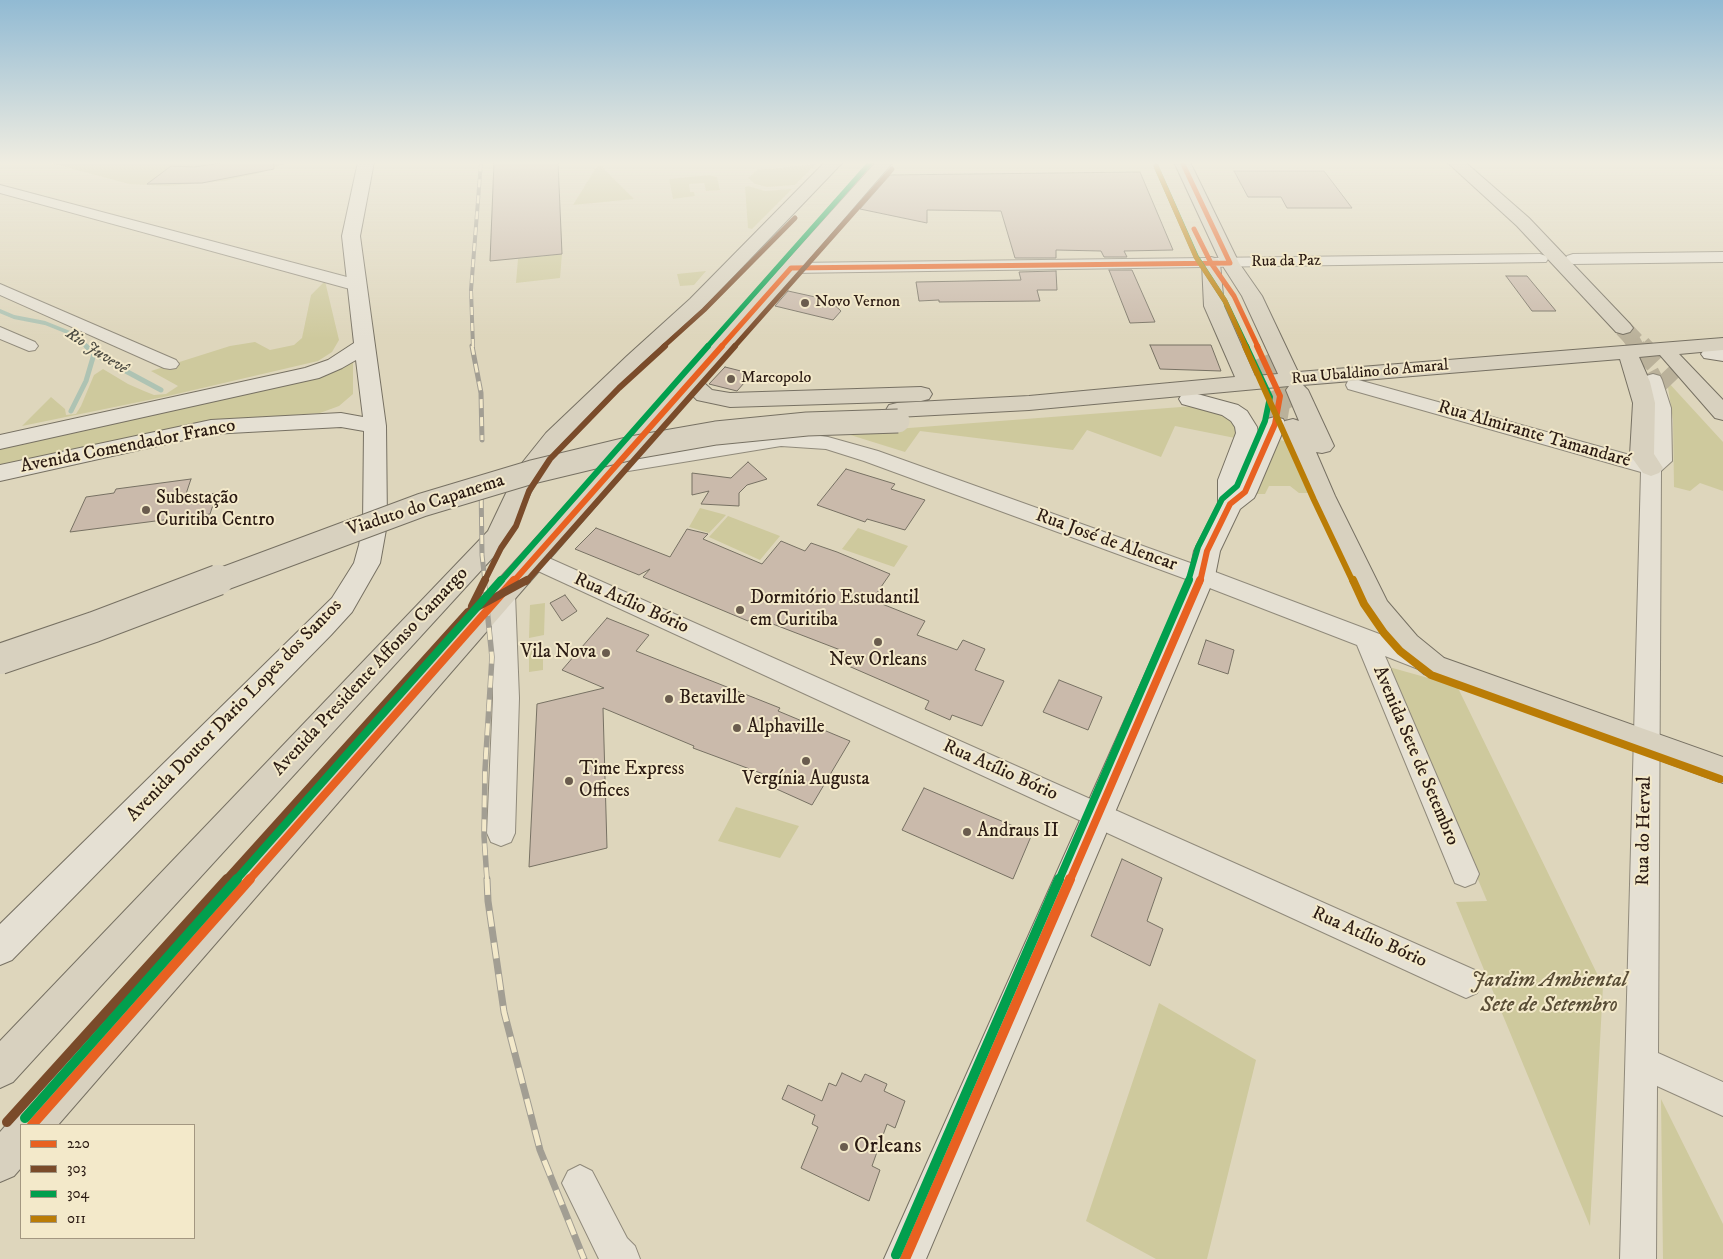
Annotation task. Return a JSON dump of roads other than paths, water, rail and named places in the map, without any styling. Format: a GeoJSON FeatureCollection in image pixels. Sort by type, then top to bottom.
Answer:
{"type":"FeatureCollection","features":[{"type":"Feature","properties":{"kind":"main road","name":"Avenida Doutor Dario Lopes dos Santos"},"geometry":{"type":"LineString","coordinates":[[0,948],[297,653],[342,605],[360,576],[372,545],[376,499],[374,426],[356,285],[352,236],[355,221]]}},
{"type":"Feature","properties":{"kind":"main road","name":"Avenida Presidente Affonso Camargo"},"geometry":{"type":"LineString","coordinates":[[0,1069],[498,536],[530,468],[554,438],[710,290],[778,221]]}},
{"type":"Feature","properties":{"kind":"main road"},"geometry":{"type":"LineString","coordinates":[[33,1124],[833,221]]}},
{"type":"Feature","properties":{"kind":"main road"},"geometry":{"type":"LineString","coordinates":[[1197,221],[1220,263],[1252,296],[1294,385],[1408,644]]}},
{"type":"Feature","properties":{"kind":"main road"},"geometry":{"type":"LineString","coordinates":[[1204,221],[1220,263],[1262,358]]}},
{"type":"Feature","properties":{"kind":"main road"},"geometry":{"type":"LineString","coordinates":[[1523,222],[1541,228],[1551,235],[1636,329]]}},
{"type":"Feature","properties":{"kind":"main road"},"geometry":{"type":"LineString","coordinates":[[1523,222],[1524,237],[1540,259],[1602,333],[1626,356],[1641,387],[1644,403],[1642,455],[1652,468]]}},
{"type":"Feature","properties":{"kind":"main road"},"geometry":{"type":"LineString","coordinates":[[1523,222],[1636,329],[1673,352],[1723,413]]}},
{"type":"Feature","properties":{"kind":"main road"},"geometry":{"type":"LineString","coordinates":[[1220,263],[1212,296],[1214,306],[1248,383]]}},
{"type":"Feature","properties":{"kind":"main road","name":"Avenida Comendador Franco"},"geometry":{"type":"LineString","coordinates":[[0,442],[311,374],[335,364],[364,346]]}},
{"type":"Feature","properties":{"kind":"main road","name":"Rua Ubaldino do Amaral"},"geometry":{"type":"LineString","coordinates":[[897,415],[1006,416],[1190,399],[1294,385],[1673,352],[1719,351]]}},
{"type":"Feature","properties":{"kind":"main road","name":"Rua Ubaldino do Amaral"},"geometry":{"type":"LineString","coordinates":[[897,415],[1248,383],[1294,385],[1355,384],[1626,356]]}},
{"type":"Feature","properties":{"kind":"main road"},"geometry":{"type":"LineString","coordinates":[[1664,381],[1723,434]]}},
{"type":"Feature","properties":{"kind":"main road"},"geometry":{"type":"LineString","coordinates":[[690,382],[705,395],[730,400],[1103,388],[1147,391]]}},
{"type":"Feature","properties":{"kind":"main road"},"geometry":{"type":"LineString","coordinates":[[905,1259],[1098,815],[1210,570],[1230,504],[1230,480],[1247,433],[1246,427],[1239,416],[1230,410],[1190,399]]}},
{"type":"Feature","properties":{"kind":"main road","name":"Viaduto do Capanema"},"geometry":{"type":"LineString","coordinates":[[0,644],[90,614],[366,512],[544,457],[638,434],[698,424],[792,414],[897,415]]}},
{"type":"Feature","properties":{"kind":"main road","name":"Viaduto do Capanema"},"geometry":{"type":"LineString","coordinates":[[0,659],[94,627],[355,528],[422,505],[532,472],[636,447],[716,433],[897,415]]}},
{"type":"Feature","properties":{"kind":"main road","name":"Avenida Comendador Franco"},"geometry":{"type":"LineString","coordinates":[[0,473],[156,438],[220,426],[341,420],[374,426]]}},
{"type":"Feature","properties":{"kind":"main road","name":"Avenida Sete de Setembro"},"geometry":{"type":"LineString","coordinates":[[1230,504],[1245,492],[1284,425],[1324,496],[1377,607],[1408,644],[1434,666]]}},
{"type":"Feature","properties":{"kind":"main road","name":"Rua José de Alencar"},"geometry":{"type":"LineString","coordinates":[[1434,666],[1723,770]]}},
{"type":"Feature","properties":{"kind":"main road"},"geometry":{"type":"LineString","coordinates":[[0,1162],[20,1139]]}},
{"type":"Feature","properties":{"kind":"street"},"geometry":{"type":"LineString","coordinates":[[118,221],[356,285]]}},
{"type":"Feature","properties":{"kind":"street"},"geometry":{"type":"LineString","coordinates":[[1573,258],[1723,257]]}},
{"type":"Feature","properties":{"kind":"street","name":"Rua da Paz"},"geometry":{"type":"LineString","coordinates":[[791,268],[1540,259]]}},
{"type":"Feature","properties":{"kind":"street"},"geometry":{"type":"LineString","coordinates":[[0,289],[170,364]]}},
{"type":"Feature","properties":{"kind":"street"},"geometry":{"type":"LineString","coordinates":[[0,332],[29,346]]}},
{"type":"Feature","properties":{"kind":"street","name":"Rua Almirante Tamandaré"},"geometry":{"type":"LineString","coordinates":[[1403,380],[1402,385],[1406,393],[1417,401]]}},
{"type":"Feature","properties":{"kind":"street","name":"Rua do Herval"},"geometry":{"type":"LineString","coordinates":[[1638,1259],[1652,468],[1662,462],[1661,408],[1664,381]]}},
{"type":"Feature","properties":{"kind":"street","name":"Rua Almirante Tamandaré"},"geometry":{"type":"LineString","coordinates":[[1355,384],[1652,468]]}},
{"type":"Feature","properties":{"kind":"street","name":"Rua José de Alencar"},"geometry":{"type":"LineString","coordinates":[[616,466],[781,440],[805,440],[828,443],[1210,570],[1366,639],[1434,666]]}},
{"type":"Feature","properties":{"kind":"street","name":"Rua Atílio Bório"},"geometry":{"type":"LineString","coordinates":[[533,559],[1466,982]]}},
{"type":"Feature","properties":{"kind":"street"},"geometry":{"type":"LineString","coordinates":[[501,833],[506,698],[503,594]]}},
{"type":"Feature","properties":{"kind":"street","name":"Avenida Sete de Setembro"},"geometry":{"type":"LineString","coordinates":[[1366,639],[1465,874]]}},
{"type":"Feature","properties":{"kind":"street"},"geometry":{"type":"LineString","coordinates":[[1641,1062],[1723,1099]]}},
{"type":"Feature","properties":{"kind":"street"},"geometry":{"type":"LineString","coordinates":[[580,1183],[614,1251],[622,1259]]}},
{"type":"Feature","properties":{"kind":"waterway","name":"Rio Juvevê"},"geometry":{"type":"LineString","coordinates":[[0,311],[14,317],[45,323],[75,335],[94,354]]}},
{"type":"Feature","properties":{"kind":"waterway"},"geometry":{"type":"LineString","coordinates":[[71,411],[86,381],[94,354]]}},
{"type":"Feature","properties":{"kind":"waterway","name":"Rio Juvevê"},"geometry":{"type":"LineString","coordinates":[[94,354],[161,390]]}},
{"type":"Feature","properties":{"kind":"tunnel"},"geometry":{"type":"LineString","coordinates":[[1623,328],[1641,347]]}},
{"type":"Feature","properties":{"kind":"tunnel"},"geometry":{"type":"LineString","coordinates":[[1628,333],[1636,347]]}},
{"type":"Feature","properties":{"kind":"tunnel"},"geometry":{"type":"LineString","coordinates":[[1635,346],[1653,380]]}},
{"type":"Feature","properties":{"kind":"tunnel"},"geometry":{"type":"LineString","coordinates":[[1640,346],[1674,382]]}},
{"type":"Feature","properties":{"kind":"tunnel"},"geometry":{"type":"LineString","coordinates":[[1262,357],[1293,426]]}},
{"type":"Feature","properties":{"kind":"tunnel"},"geometry":{"type":"LineString","coordinates":[[1275,424],[1280,396]]}},
{"type":"Feature","properties":{"kind":"railway"},"geometry":{"type":"LineString","coordinates":[[473,347],[471,290],[476,221]]}},
{"type":"Feature","properties":{"kind":"railway"},"geometry":{"type":"LineString","coordinates":[[472,346],[481,393],[482,440]]}},
{"type":"Feature","properties":{"kind":"railway"},"geometry":{"type":"LineString","coordinates":[[481,481],[482,555],[485,582]]}},
{"type":"Feature","properties":{"kind":"railway"},"geometry":{"type":"LineString","coordinates":[[484,580],[492,657],[485,770],[484,836],[487,880]]}},
{"type":"Feature","properties":{"kind":"railway"},"geometry":{"type":"LineString","coordinates":[[487,879],[488,901],[504,1012],[540,1150],[584,1259]]}},
{"type":"Feature","properties":{"kind":"place","name":"Novo Vernon"},"geometry":{"type":"Point","coordinates":[805,303]}},
{"type":"Feature","properties":{"kind":"place","name":"Marcopolo"},"geometry":{"type":"Point","coordinates":[731,379]}},
{"type":"Feature","properties":{"kind":"place","name":"Subestação Curitiba Centro"},"geometry":{"type":"Point","coordinates":[146,510]}},
{"type":"Feature","properties":{"kind":"place","name":"Dormitório Estudantil em Curitiba"},"geometry":{"type":"Point","coordinates":[740,610]}},
{"type":"Feature","properties":{"kind":"place","name":"New Orleans"},"geometry":{"type":"Point","coordinates":[878,642]}},
{"type":"Feature","properties":{"kind":"place","name":"Vila Nova"},"geometry":{"type":"Point","coordinates":[606,653]}},
{"type":"Feature","properties":{"kind":"place","name":"Betaville"},"geometry":{"type":"Point","coordinates":[669,699]}},
{"type":"Feature","properties":{"kind":"place","name":"Alphaville"},"geometry":{"type":"Point","coordinates":[737,728]}},
{"type":"Feature","properties":{"kind":"place","name":"Vergínia Augusta"},"geometry":{"type":"Point","coordinates":[806,761]}},
{"type":"Feature","properties":{"kind":"place","name":"Time Express Offices"},"geometry":{"type":"Point","coordinates":[569,781]}},
{"type":"Feature","properties":{"kind":"place","name":"Andraus II"},"geometry":{"type":"Point","coordinates":[967,832]}},
{"type":"Feature","properties":{"kind":"place","name":"Orleans"},"geometry":{"type":"Point","coordinates":[844,1147]}},
{"type":"Feature","properties":{"kind":"park label","name":"Jardim Ambiental Sete de Setembro"},"geometry":{"type":"Point","coordinates":[1549,994]}}]}
